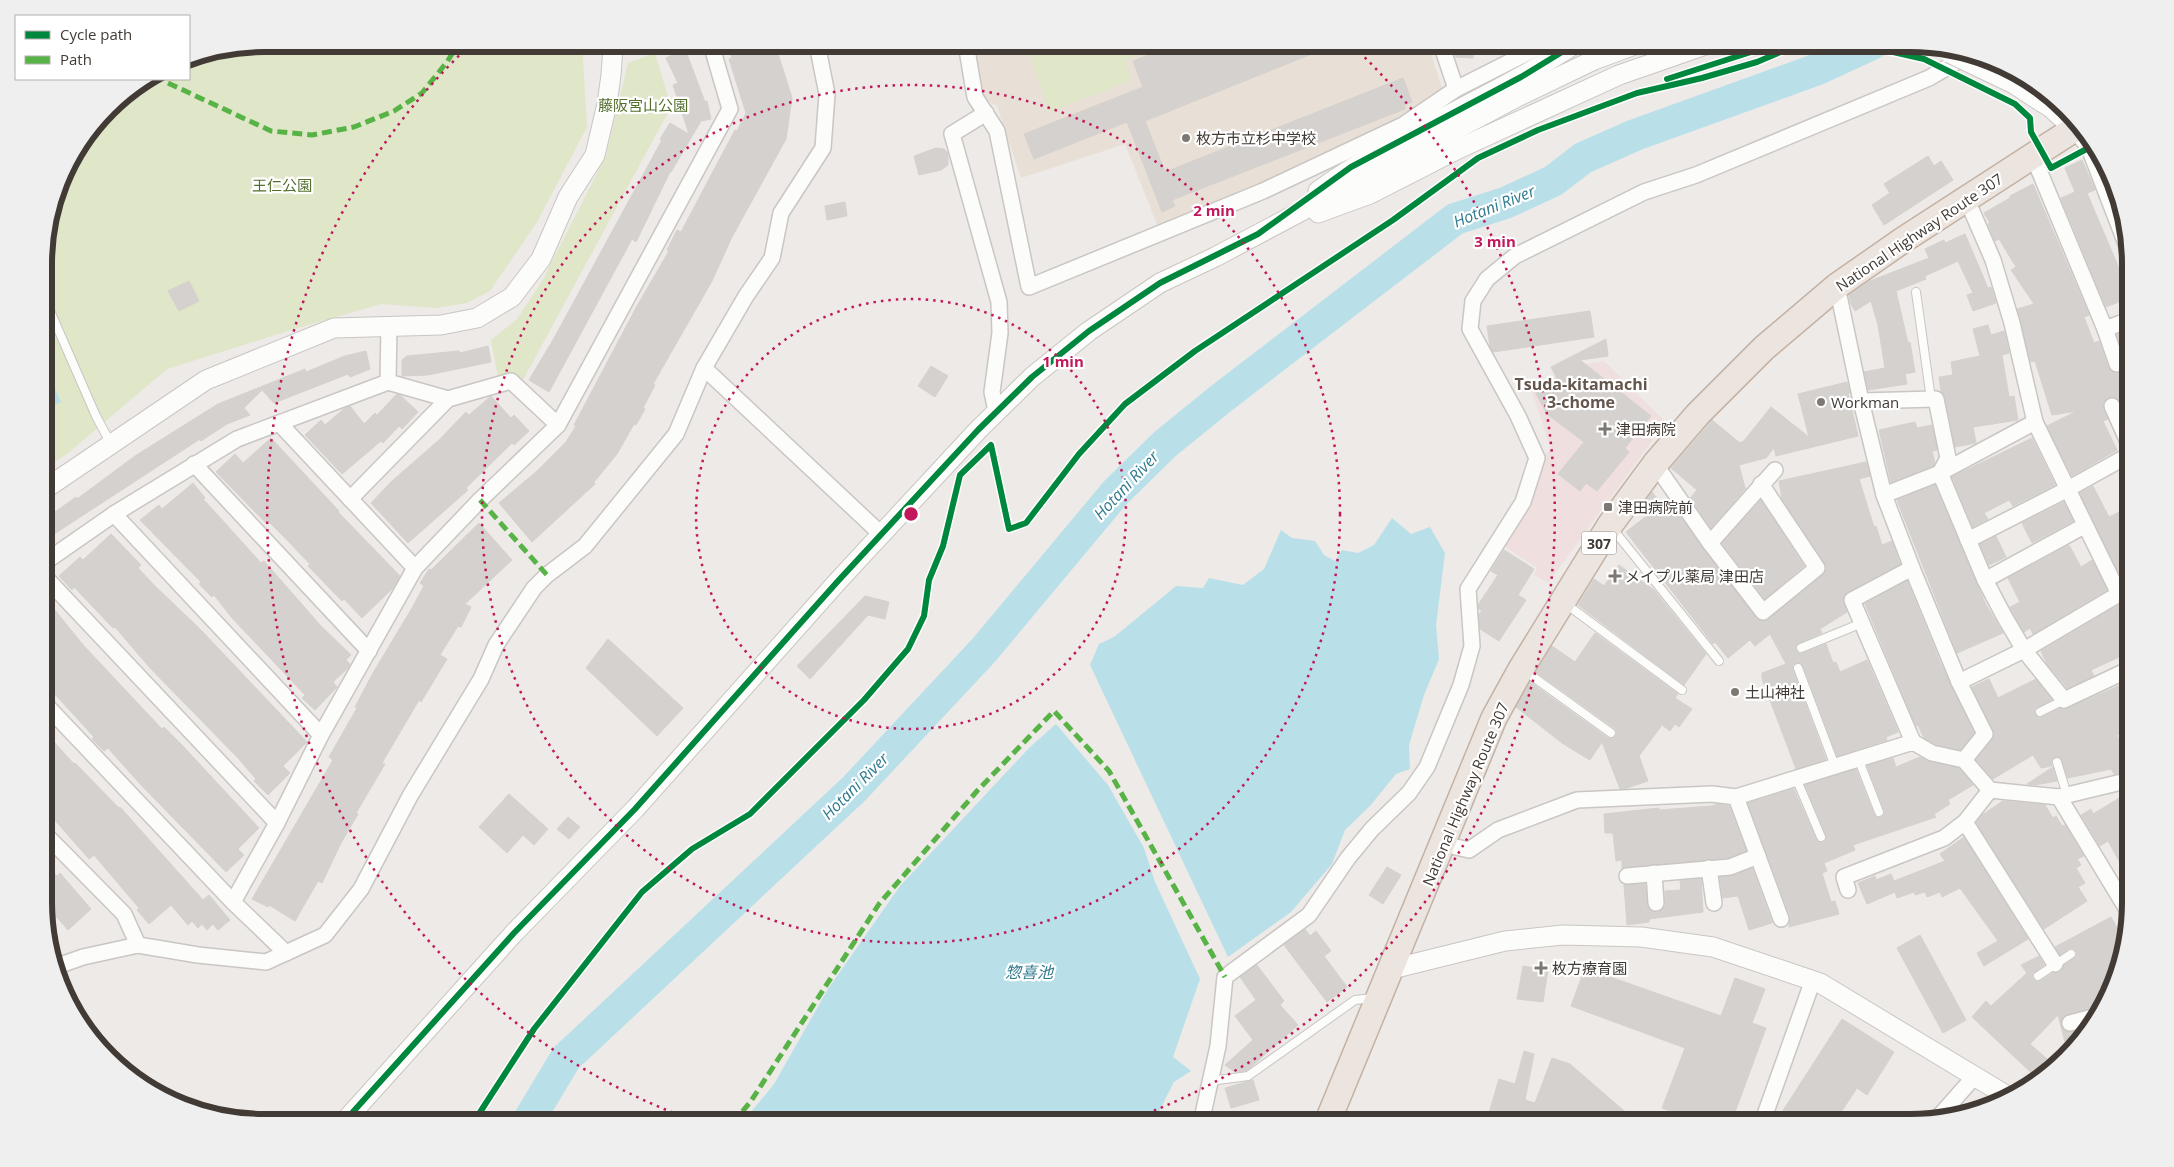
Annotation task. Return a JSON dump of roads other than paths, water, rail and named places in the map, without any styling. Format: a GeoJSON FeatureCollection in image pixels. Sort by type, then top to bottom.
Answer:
{"type":"FeatureCollection","features":[{"type":"Feature","properties":{"kind":"highway","name":"National Highway Route 307"},"geometry":{"type":"LineString","coordinates":[[1329,1115],[1392,969],[1494,718],[1521,669],[1610,525],[1655,464],[1698,414],[1764,348],[1837,286],[1903,240],[2073,130]]}},
{"type":"Feature","properties":{"kind":"street"},"geometry":{"type":"LineString","coordinates":[[52,484],[206,380],[334,328],[441,325],[476,318],[512,297],[541,259],[568,197],[595,155],[612,74],[614,52]]}},
{"type":"Feature","properties":{"kind":"street"},"geometry":{"type":"LineString","coordinates":[[232,902],[277,823],[322,735],[415,568],[480,500],[558,425],[730,109],[713,52]]}},
{"type":"Feature","properties":{"kind":"street"},"geometry":{"type":"LineString","coordinates":[[62,964],[83,957],[138,945],[266,962],[325,935],[361,889],[410,796],[481,680],[496,645],[534,588],[547,575],[585,546],[676,434],[704,368],[746,296],[772,258],[781,213],[823,148],[827,94],[819,52]]}},
{"type":"Feature","properties":{"kind":"street"},"geometry":{"type":"LineString","coordinates":[[967,52],[975,97],[997,131],[1029,287],[1263,192],[1403,125],[1456,89],[1529,52]]}},
{"type":"Feature","properties":{"kind":"street"},"geometry":{"type":"LineString","coordinates":[[1444,52],[1456,89]]}},
{"type":"Feature","properties":{"kind":"street"},"geometry":{"type":"LineString","coordinates":[[1258,234],[1351,167],[1528,74],[1562,52]]}},
{"type":"Feature","properties":{"kind":"street"},"geometry":{"type":"LineString","coordinates":[[350,1115],[514,933],[635,808],[881,534],[996,411],[1032,377],[1120,309],[1160,283],[1258,234],[1519,96],[1594,60],[1616,52]]}},
{"type":"Feature","properties":{"kind":"street"},"geometry":{"type":"LineString","coordinates":[[1258,234],[1370,194],[1458,149],[1533,116],[1619,74],[1684,52]]}},
{"type":"Feature","properties":{"kind":"street"},"geometry":{"type":"LineString","coordinates":[[1203,1115],[1218,1046],[1224,978],[1308,915],[1348,858],[1372,829],[1410,793],[1427,767],[1461,685],[1472,646],[1468,589],[1523,502],[1537,458],[1518,416],[1470,329],[1473,301],[1487,280],[1515,256],[1644,192],[1696,175],[1929,78],[1961,59]]}},
{"type":"Feature","properties":{"kind":"street"},"geometry":{"type":"LineString","coordinates":[[1963,60],[2014,84],[2056,112]]}},
{"type":"Feature","properties":{"kind":"street"},"geometry":{"type":"LineString","coordinates":[[986,114],[952,134],[999,302],[1000,333],[992,392],[996,411]]}},
{"type":"Feature","properties":{"kind":"street"},"geometry":{"type":"LineString","coordinates":[[2033,156],[2105,329],[2117,364]]}},
{"type":"Feature","properties":{"kind":"street"},"geometry":{"type":"LineString","coordinates":[[2094,160],[2116,217]]}},
{"type":"Feature","properties":{"kind":"street"},"geometry":{"type":"LineString","coordinates":[[1959,682],[2024,650],[2119,594],[2066,490],[2035,422],[2012,323],[1993,260],[1967,200]]}},
{"type":"Feature","properties":{"kind":"street"},"geometry":{"type":"LineString","coordinates":[[1837,286],[1861,401],[1884,495],[1959,682],[1985,734],[1964,760]]}},
{"type":"Feature","properties":{"kind":"street"},"geometry":{"type":"LineString","coordinates":[[2105,329],[2122,323]]}},
{"type":"Feature","properties":{"kind":"street"},"geometry":{"type":"LineString","coordinates":[[388,326],[388,382]]}},
{"type":"Feature","properties":{"kind":"street"},"geometry":{"type":"LineString","coordinates":[[704,368],[881,534]]}},
{"type":"Feature","properties":{"kind":"street"},"geometry":{"type":"LineString","coordinates":[[52,557],[114,514],[237,439],[388,382],[448,398],[511,381],[558,425]]}},
{"type":"Feature","properties":{"kind":"street"},"geometry":{"type":"LineString","coordinates":[[350,500],[448,398]]}},
{"type":"Feature","properties":{"kind":"street"},"geometry":{"type":"LineString","coordinates":[[1861,401],[1936,399],[1948,458],[1940,473]]}},
{"type":"Feature","properties":{"kind":"street"},"geometry":{"type":"LineString","coordinates":[[2112,406],[2122,428]]}},
{"type":"Feature","properties":{"kind":"street"},"geometry":{"type":"LineString","coordinates":[[1884,495],[1940,473],[2035,422]]}},
{"type":"Feature","properties":{"kind":"street"},"geometry":{"type":"LineString","coordinates":[[280,424],[415,568]]}},
{"type":"Feature","properties":{"kind":"street"},"geometry":{"type":"LineString","coordinates":[[1968,540],[2122,459]]}},
{"type":"Feature","properties":{"kind":"street"},"geometry":{"type":"LineString","coordinates":[[194,464],[369,651]]}},
{"type":"Feature","properties":{"kind":"street"},"geometry":{"type":"LineString","coordinates":[[1655,464],[1710,542],[1763,612],[1817,568],[1761,484]]}},
{"type":"Feature","properties":{"kind":"street"},"geometry":{"type":"LineString","coordinates":[[1710,542],[1775,470]]}},
{"type":"Feature","properties":{"kind":"street"},"geometry":{"type":"LineString","coordinates":[[1940,473],[1985,580],[2024,650],[2064,700],[2122,674]]}},
{"type":"Feature","properties":{"kind":"street"},"geometry":{"type":"LineString","coordinates":[[114,514],[322,735]]}},
{"type":"Feature","properties":{"kind":"street"},"geometry":{"type":"LineString","coordinates":[[1985,580],[2084,526]]}},
{"type":"Feature","properties":{"kind":"street"},"geometry":{"type":"LineString","coordinates":[[1912,568],[1852,600],[1913,742],[1932,753],[1964,760],[1990,790],[2063,796],[2122,782]]}},
{"type":"Feature","properties":{"kind":"street"},"geometry":{"type":"LineString","coordinates":[[52,584],[277,823]]}},
{"type":"Feature","properties":{"kind":"street"},"geometry":{"type":"LineString","coordinates":[[52,711],[232,902],[286,953]]}},
{"type":"Feature","properties":{"kind":"street"},"geometry":{"type":"LineString","coordinates":[[1443,844],[1469,850],[1498,830],[1578,800],[1712,794],[1736,797],[1913,742]]}},
{"type":"Feature","properties":{"kind":"street"},"geometry":{"type":"LineString","coordinates":[[1848,890],[1844,877],[1944,838],[1965,822],[1990,790]]}},
{"type":"Feature","properties":{"kind":"street"},"geometry":{"type":"LineString","coordinates":[[2063,796],[2122,900]]}},
{"type":"Feature","properties":{"kind":"street"},"geometry":{"type":"LineString","coordinates":[[1736,797],[1781,919]]}},
{"type":"Feature","properties":{"kind":"street"},"geometry":{"type":"LineString","coordinates":[[1965,822],[2054,964]]}},
{"type":"Feature","properties":{"kind":"street"},"geometry":{"type":"LineString","coordinates":[[52,840],[124,914],[138,945]]}},
{"type":"Feature","properties":{"kind":"street"},"geometry":{"type":"LineString","coordinates":[[1627,876],[1730,867],[1758,856]]}},
{"type":"Feature","properties":{"kind":"street"},"geometry":{"type":"LineString","coordinates":[[1709,868],[1714,903]]}},
{"type":"Feature","properties":{"kind":"street"},"geometry":{"type":"LineString","coordinates":[[1654,873],[1656,903]]}},
{"type":"Feature","properties":{"kind":"street"},"geometry":{"type":"LineString","coordinates":[[1392,969],[1504,941],[1563,935],[1641,937],[1713,947],[1813,980],[2002,1094]]}},
{"type":"Feature","properties":{"kind":"street"},"geometry":{"type":"LineString","coordinates":[[1765,1115],[1813,980]]}},
{"type":"Feature","properties":{"kind":"street"},"geometry":{"type":"LineString","coordinates":[[2070,1023],[2087,1019]]}},
{"type":"Feature","properties":{"kind":"street"},"geometry":{"type":"LineString","coordinates":[[1943,1112],[1974,1077]]}},
{"type":"Feature","properties":{"kind":"lane"},"geometry":{"type":"LineString","coordinates":[[1916,292],[1931,399]]}},
{"type":"Feature","properties":{"kind":"lane"},"geometry":{"type":"LineString","coordinates":[[52,315],[96,416],[111,444]]}},
{"type":"Feature","properties":{"kind":"lane"},"geometry":{"type":"LineString","coordinates":[[1610,525],[1719,661]]}},
{"type":"Feature","properties":{"kind":"lane"},"geometry":{"type":"LineString","coordinates":[[1562,601],[1682,690]]}},
{"type":"Feature","properties":{"kind":"lane"},"geometry":{"type":"LineString","coordinates":[[1801,648],[1862,623]]}},
{"type":"Feature","properties":{"kind":"lane"},"geometry":{"type":"LineString","coordinates":[[1798,668],[1835,766]]}},
{"type":"Feature","properties":{"kind":"lane"},"geometry":{"type":"LineString","coordinates":[[1521,669],[1611,733]]}},
{"type":"Feature","properties":{"kind":"lane"},"geometry":{"type":"LineString","coordinates":[[2040,712],[2064,700]]}},
{"type":"Feature","properties":{"kind":"lane"},"geometry":{"type":"LineString","coordinates":[[1858,758],[1879,812]]}},
{"type":"Feature","properties":{"kind":"lane"},"geometry":{"type":"LineString","coordinates":[[2057,762],[2063,796]]}},
{"type":"Feature","properties":{"kind":"lane"},"geometry":{"type":"LineString","coordinates":[[1796,778],[1821,837]]}},
{"type":"Feature","properties":{"kind":"lane"},"geometry":{"type":"LineString","coordinates":[[2038,976],[2071,954]]}},
{"type":"Feature","properties":{"kind":"lane"},"geometry":{"type":"LineString","coordinates":[[1210,1081],[1248,1076],[1355,1000],[1379,997]]}},
{"type":"Feature","properties":{"kind":"water"},"geometry":{"type":"Polygon","coordinates":[[[52,383],[61,402],[52,406],[52,383]]]}},
{"type":"Feature","properties":{"kind":"water"},"geometry":{"type":"Polygon","coordinates":[[[1392,518],[1411,534],[1430,527],[1445,553],[1436,625],[1439,659],[1424,695],[1409,745],[1410,769],[1396,774],[1370,806],[1345,830],[1332,864],[1291,912],[1228,957],[1090,665],[1099,644],[1114,637],[1176,586],[1203,588],[1209,578],[1243,585],[1264,569],[1281,530],[1292,538],[1315,541],[1324,555],[1335,561],[1342,550],[1358,553],[1374,545],[1392,518]]]}},
{"type":"Feature","properties":{"kind":"water","name":"惣喜池"},"geometry":{"type":"Polygon","coordinates":[[[1056,724],[1108,785],[1144,848],[1155,882],[1200,979],[1173,1057],[1191,1071],[1174,1082],[1157,1115],[749,1115],[774,1084],[828,989],[900,886],[1029,748],[1056,724]]]}},
{"type":"Feature","properties":{"kind":"waterway","name":"Hotani River"},"geometry":{"type":"LineString","coordinates":[[532,1115],[566,1058],[854,789],[984,650],[1115,493],[1165,444],[1223,397],[1455,219],[1505,203],[1553,181],[1583,158],[1635,135],[1818,69],[1855,52]]}},
{"type":"Feature","properties":{"kind":"place","name":"枚方市立杉中学校"},"geometry":{"type":"Point","coordinates":[1186,138]}},
{"type":"Feature","properties":{"kind":"place","name":"Workman"},"geometry":{"type":"Point","coordinates":[1821,402]}},
{"type":"Feature","properties":{"kind":"place","name":"津田病院"},"geometry":{"type":"Point","coordinates":[1605,429]}},
{"type":"Feature","properties":{"kind":"place","name":"津田病院前"},"geometry":{"type":"Point","coordinates":[1608,507]}},
{"type":"Feature","properties":{"kind":"place","name":"メイプル薬局 津田店"},"geometry":{"type":"Point","coordinates":[1615,576]}},
{"type":"Feature","properties":{"kind":"place","name":"土山神社"},"geometry":{"type":"Point","coordinates":[1735,692]}},
{"type":"Feature","properties":{"kind":"place","name":"枚方療育園"},"geometry":{"type":"Point","coordinates":[1541,968]}},
{"type":"Feature","properties":{"kind":"district","name":"Tsuda-kitamachi 3-chome"},"geometry":{"type":"Point","coordinates":[1581,393]}},
{"type":"Feature","properties":{"kind":"park label","name":"藤阪宮山公園"},"geometry":{"type":"Point","coordinates":[643,105]}},
{"type":"Feature","properties":{"kind":"park label","name":"王仁公園"},"geometry":{"type":"Point","coordinates":[282,185]}}]}
